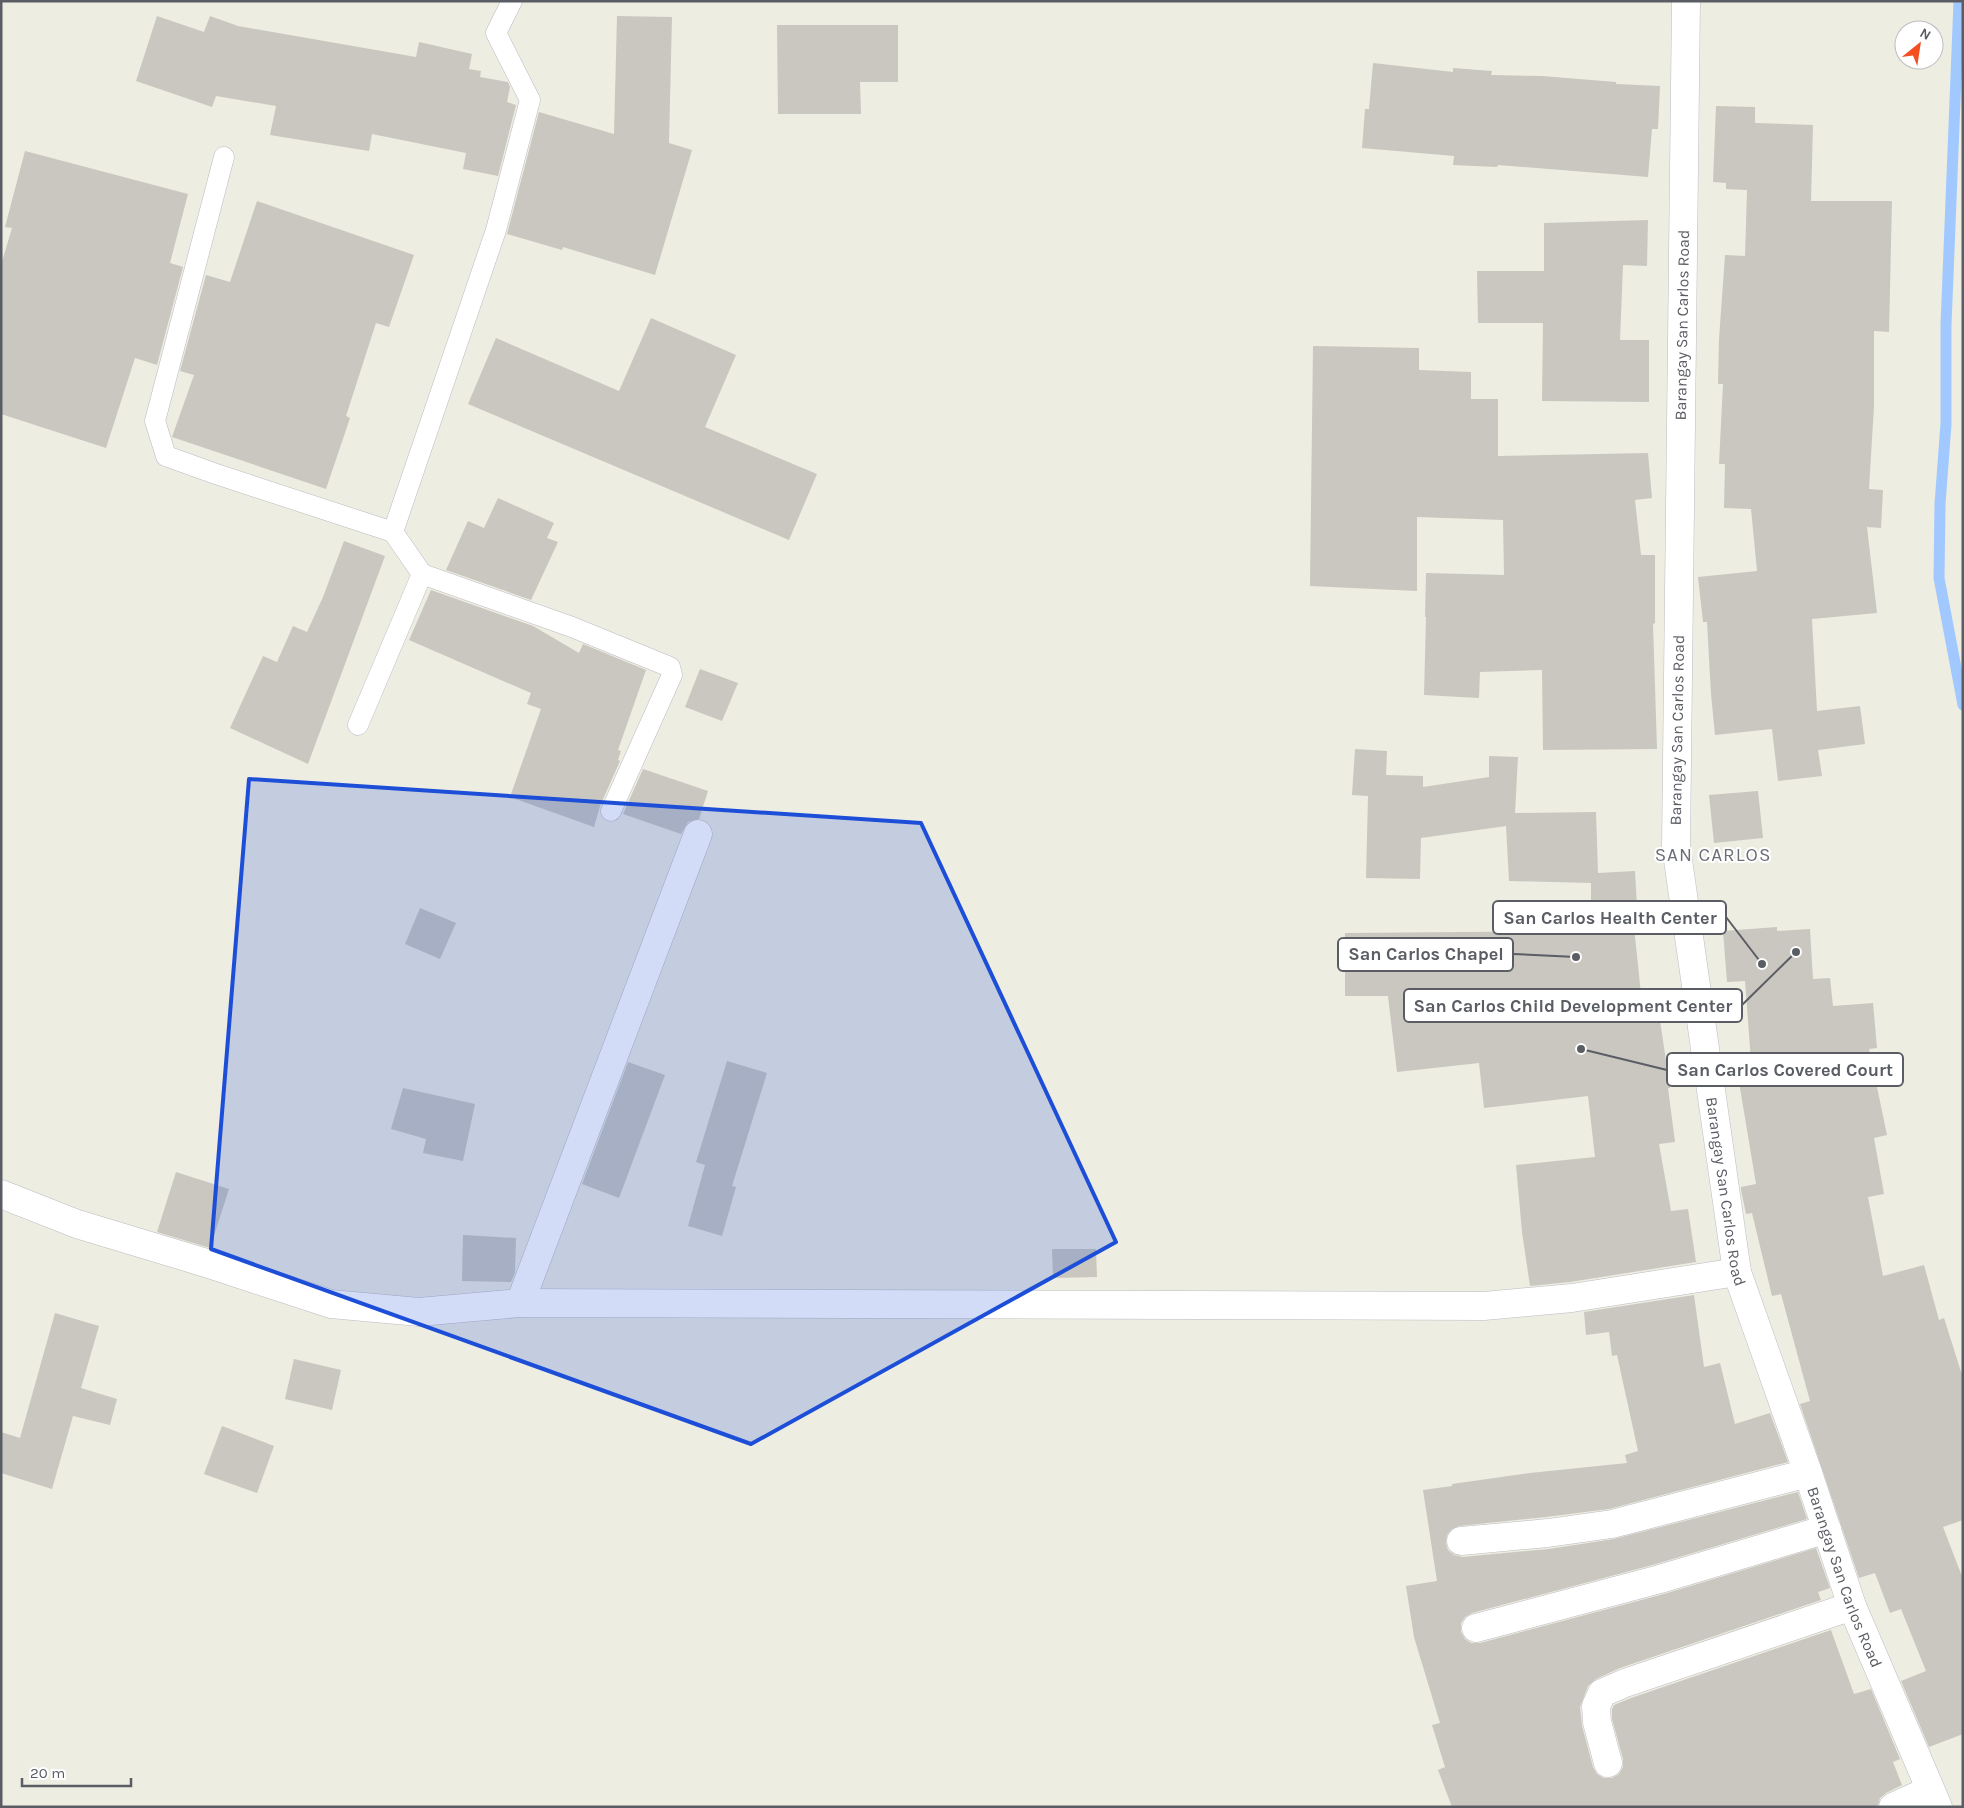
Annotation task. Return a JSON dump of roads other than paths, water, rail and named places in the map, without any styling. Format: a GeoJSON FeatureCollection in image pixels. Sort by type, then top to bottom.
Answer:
{"type":"FeatureCollection","features":[{"type":"Feature","properties":{"kind":"street","name":"Barangay San Carlos Road"},"geometry":{"type":"LineString","coordinates":[[1686,1],[1676,846],[1737,1272],[1808,1473],[1852,1606],[1934,1798]]}},
{"type":"Feature","properties":{"kind":"street"},"geometry":{"type":"LineString","coordinates":[[520,1303],[698,834]]}},
{"type":"Feature","properties":{"kind":"street"},"geometry":{"type":"LineString","coordinates":[[1,1194],[77,1224],[206,1262],[331,1304],[419,1312],[520,1303],[1484,1306],[1572,1298],[1737,1272]]}},
{"type":"Feature","properties":{"kind":"street"},"geometry":{"type":"LineString","coordinates":[[1461,1541],[1548,1533],[1612,1524],[1808,1473]]}},
{"type":"Feature","properties":{"kind":"street"},"geometry":{"type":"LineString","coordinates":[[1476,1628],[1660,1579],[1827,1529]]}},
{"type":"Feature","properties":{"kind":"street"},"geometry":{"type":"LineString","coordinates":[[1608,1763],[1597,1722],[1596,1706],[1602,1693],[1625,1683],[1852,1606]]}},
{"type":"Feature","properties":{"kind":"street"},"geometry":{"type":"LineString","coordinates":[[1893,1807],[1934,1798]]}},
{"type":"Feature","properties":{"kind":"lane"},"geometry":{"type":"LineString","coordinates":[[394,532],[496,230],[530,100],[496,33],[512,1]]}},
{"type":"Feature","properties":{"kind":"lane"},"geometry":{"type":"LineString","coordinates":[[224,157],[155,421],[166,456],[394,532],[422,574],[572,627],[670,666],[672,675],[611,811]]}},
{"type":"Feature","properties":{"kind":"lane"},"geometry":{"type":"LineString","coordinates":[[358,725],[422,574]]}},
{"type":"Feature","properties":{"kind":"waterway"},"geometry":{"type":"LineString","coordinates":[[1959,1],[1946,325],[1946,424],[1940,504],[1939,578],[1963,705]]}},
{"type":"Feature","properties":{"kind":"place","name":"San Carlos Child Development Center"},"geometry":{"type":"Point","coordinates":[1796,952]}},
{"type":"Feature","properties":{"kind":"place","name":"San Carlos Chapel"},"geometry":{"type":"Point","coordinates":[1576,957]}},
{"type":"Feature","properties":{"kind":"place","name":"San Carlos Health Center"},"geometry":{"type":"Point","coordinates":[1762,964]}},
{"type":"Feature","properties":{"kind":"place","name":"San Carlos Covered Court"},"geometry":{"type":"Point","coordinates":[1581,1049]}},
{"type":"Feature","properties":{"kind":"district","name":"SAN CARLOS"},"geometry":{"type":"Point","coordinates":[1713,855]}}]}
